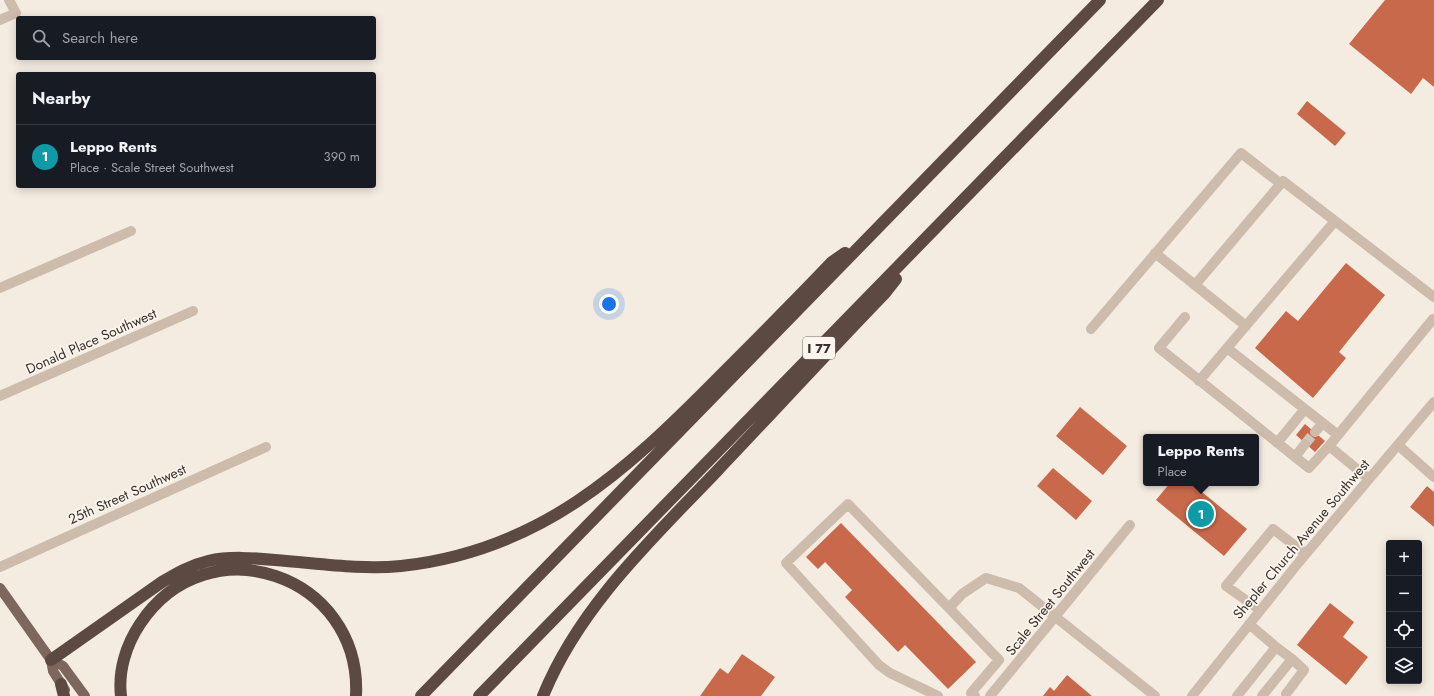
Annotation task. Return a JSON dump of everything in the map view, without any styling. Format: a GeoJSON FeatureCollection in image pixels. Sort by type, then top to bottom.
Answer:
{"type":"FeatureCollection","features":[{"type":"Feature","properties":{"kind":"highway"},"geometry":{"type":"LineString","coordinates":[[421,696],[1100,0]]}},
{"type":"Feature","properties":{"kind":"highway","name":"I 77"},"geometry":{"type":"LineString","coordinates":[[479,696],[1158,0]]}},
{"type":"Feature","properties":{"kind":"highway"},"geometry":{"type":"LineString","coordinates":[[543,696],[568,644],[613,584],[664,527],[885,293],[956,207]]}},
{"type":"Feature","properties":{"kind":"highway"},"geometry":{"type":"LineString","coordinates":[[51,660],[176,573],[207,561],[222,558],[236,558],[370,567],[417,564],[452,558],[480,550],[520,534],[571,506],[647,448],[688,409],[832,262],[872,234]]}},
{"type":"Feature","properties":{"kind":"highway"},"geometry":{"type":"LineString","coordinates":[[121,696],[121,675],[129,644],[145,616],[156,604],[168,593],[196,577],[217,572],[244,570],[276,576],[291,582],[306,591],[327,609],[344,635],[350,649],[354,666],[356,696]]}},
{"type":"Feature","properties":{"kind":"main road"},"geometry":{"type":"LineString","coordinates":[[0,589],[51,660],[54,671],[63,690],[69,696]]}},
{"type":"Feature","properties":{"kind":"main road"},"geometry":{"type":"LineString","coordinates":[[51,660],[63,666],[85,696]]}},
{"type":"Feature","properties":{"kind":"street"},"geometry":{"type":"LineString","coordinates":[[0,20],[16,14],[9,0]]}},
{"type":"Feature","properties":{"kind":"street"},"geometry":{"type":"LineString","coordinates":[[1091,329],[1242,153],[1281,184],[1283,182],[1335,221],[1434,297]]}},
{"type":"Feature","properties":{"kind":"street"},"geometry":{"type":"LineString","coordinates":[[1195,285],[1281,184]]}},
{"type":"Feature","properties":{"kind":"street"},"geometry":{"type":"LineString","coordinates":[[1199,381],[1335,221]]}},
{"type":"Feature","properties":{"kind":"street"},"geometry":{"type":"LineString","coordinates":[[0,288],[131,231]]}},
{"type":"Feature","properties":{"kind":"street"},"geometry":{"type":"LineString","coordinates":[[1155,253],[1246,326]]}},
{"type":"Feature","properties":{"kind":"street","name":"Donald Place Southwest"},"geometry":{"type":"LineString","coordinates":[[0,395],[193,311]]}},
{"type":"Feature","properties":{"kind":"street"},"geometry":{"type":"LineString","coordinates":[[1185,317],[1159,348],[1309,468],[1434,319]]}},
{"type":"Feature","properties":{"kind":"street"},"geometry":{"type":"LineString","coordinates":[[1227,348],[1338,435]]}},
{"type":"Feature","properties":{"kind":"street","name":"Shepler Church Avenue Southwest"},"geometry":{"type":"LineString","coordinates":[[1192,696],[1306,554],[1434,402]]}},
{"type":"Feature","properties":{"kind":"street"},"geometry":{"type":"LineString","coordinates":[[1277,443],[1305,409]]}},
{"type":"Feature","properties":{"kind":"street"},"geometry":{"type":"LineString","coordinates":[[1315,432],[1323,423]]}},
{"type":"Feature","properties":{"kind":"street"},"geometry":{"type":"LineString","coordinates":[[1295,457],[1305,444]]}},
{"type":"Feature","properties":{"kind":"street"},"geometry":{"type":"LineString","coordinates":[[1398,445],[1434,477]]}},
{"type":"Feature","properties":{"kind":"street"},"geometry":{"type":"LineString","coordinates":[[1329,446],[1369,479]]}},
{"type":"Feature","properties":{"kind":"street","name":"25th Street Southwest"},"geometry":{"type":"LineString","coordinates":[[0,567],[266,447]]}},
{"type":"Feature","properties":{"kind":"street"},"geometry":{"type":"LineString","coordinates":[[938,696],[890,673],[879,665],[786,564],[848,504],[999,660],[971,695]]}},
{"type":"Feature","properties":{"kind":"street","name":"Scale Street Southwest"},"geometry":{"type":"LineString","coordinates":[[990,696],[1130,525]]}},
{"type":"Feature","properties":{"kind":"street"},"geometry":{"type":"LineString","coordinates":[[1260,610],[1226,586],[1273,528],[1306,554]]}},
{"type":"Feature","properties":{"kind":"street"},"geometry":{"type":"LineString","coordinates":[[949,608],[962,594],[986,578],[1018,588],[1154,696]]}},
{"type":"Feature","properties":{"kind":"street"},"geometry":{"type":"LineString","coordinates":[[1249,624],[1304,670],[1286,694]]}},
{"type":"Feature","properties":{"kind":"street"},"geometry":{"type":"LineString","coordinates":[[1237,696],[1276,647]]}},
{"type":"Feature","properties":{"kind":"street"},"geometry":{"type":"LineString","coordinates":[[1262,696],[1292,659]]}},
{"type":"Feature","properties":{"kind":"building"},"geometry":{"type":"Polygon","coordinates":[[[1385,0],[1434,0],[1434,87],[1423,78],[1411,94],[1349,44],[1385,0]]]}},
{"type":"Feature","properties":{"kind":"building"},"geometry":{"type":"Polygon","coordinates":[[[1307,101],[1346,133],[1335,146],[1297,114],[1307,101]]]}},
{"type":"Feature","properties":{"kind":"building"},"geometry":{"type":"Polygon","coordinates":[[[1346,263],[1385,295],[1339,352],[1346,358],[1313,398],[1255,348],[1286,311],[1298,321],[1346,263]]]}},
{"type":"Feature","properties":{"kind":"building"},"geometry":{"type":"Polygon","coordinates":[[[1080,407],[1127,446],[1103,475],[1056,436],[1080,407]]]}},
{"type":"Feature","properties":{"kind":"building"},"geometry":{"type":"Polygon","coordinates":[[[1305,424],[1325,441],[1315,452],[1296,435],[1305,424]]]}},
{"type":"Feature","properties":{"kind":"building"},"geometry":{"type":"Polygon","coordinates":[[[1053,468],[1092,501],[1076,520],[1037,486],[1053,468]]]}},
{"type":"Feature","properties":{"kind":"building"},"geometry":{"type":"Polygon","coordinates":[[[1168,486],[1195,486],[1247,529],[1224,556],[1156,500],[1168,486]]]}},
{"type":"Feature","properties":{"kind":"building"},"geometry":{"type":"Polygon","coordinates":[[[1427,486],[1434,492],[1434,527],[1410,507],[1427,486]]]}},
{"type":"Feature","properties":{"kind":"building"},"geometry":{"type":"Polygon","coordinates":[[[841,523],[976,662],[948,689],[905,645],[898,652],[845,597],[852,590],[825,562],[818,569],[806,557],[841,523]]]}},
{"type":"Feature","properties":{"kind":"building"},"geometry":{"type":"Polygon","coordinates":[[[1330,603],[1354,622],[1343,637],[1368,657],[1346,685],[1297,645],[1330,603]]]}},
{"type":"Feature","properties":{"kind":"building"},"geometry":{"type":"Polygon","coordinates":[[[742,654],[775,677],[761,696],[700,696],[720,668],[728,674],[742,654]]]}},
{"type":"Feature","properties":{"kind":"building"},"geometry":{"type":"Polygon","coordinates":[[[1067,675],[1092,696],[1043,696],[1050,687],[1054,691],[1067,675]]]}},
{"type":"Feature","properties":{"kind":"tunnel"},"geometry":{"type":"LineString","coordinates":[[1305,444],[1315,432]]}},
{"type":"Feature","properties":{"kind":"place","name":"Leppo Rents"},"geometry":{"type":"Point","coordinates":[1201,514]}}]}
